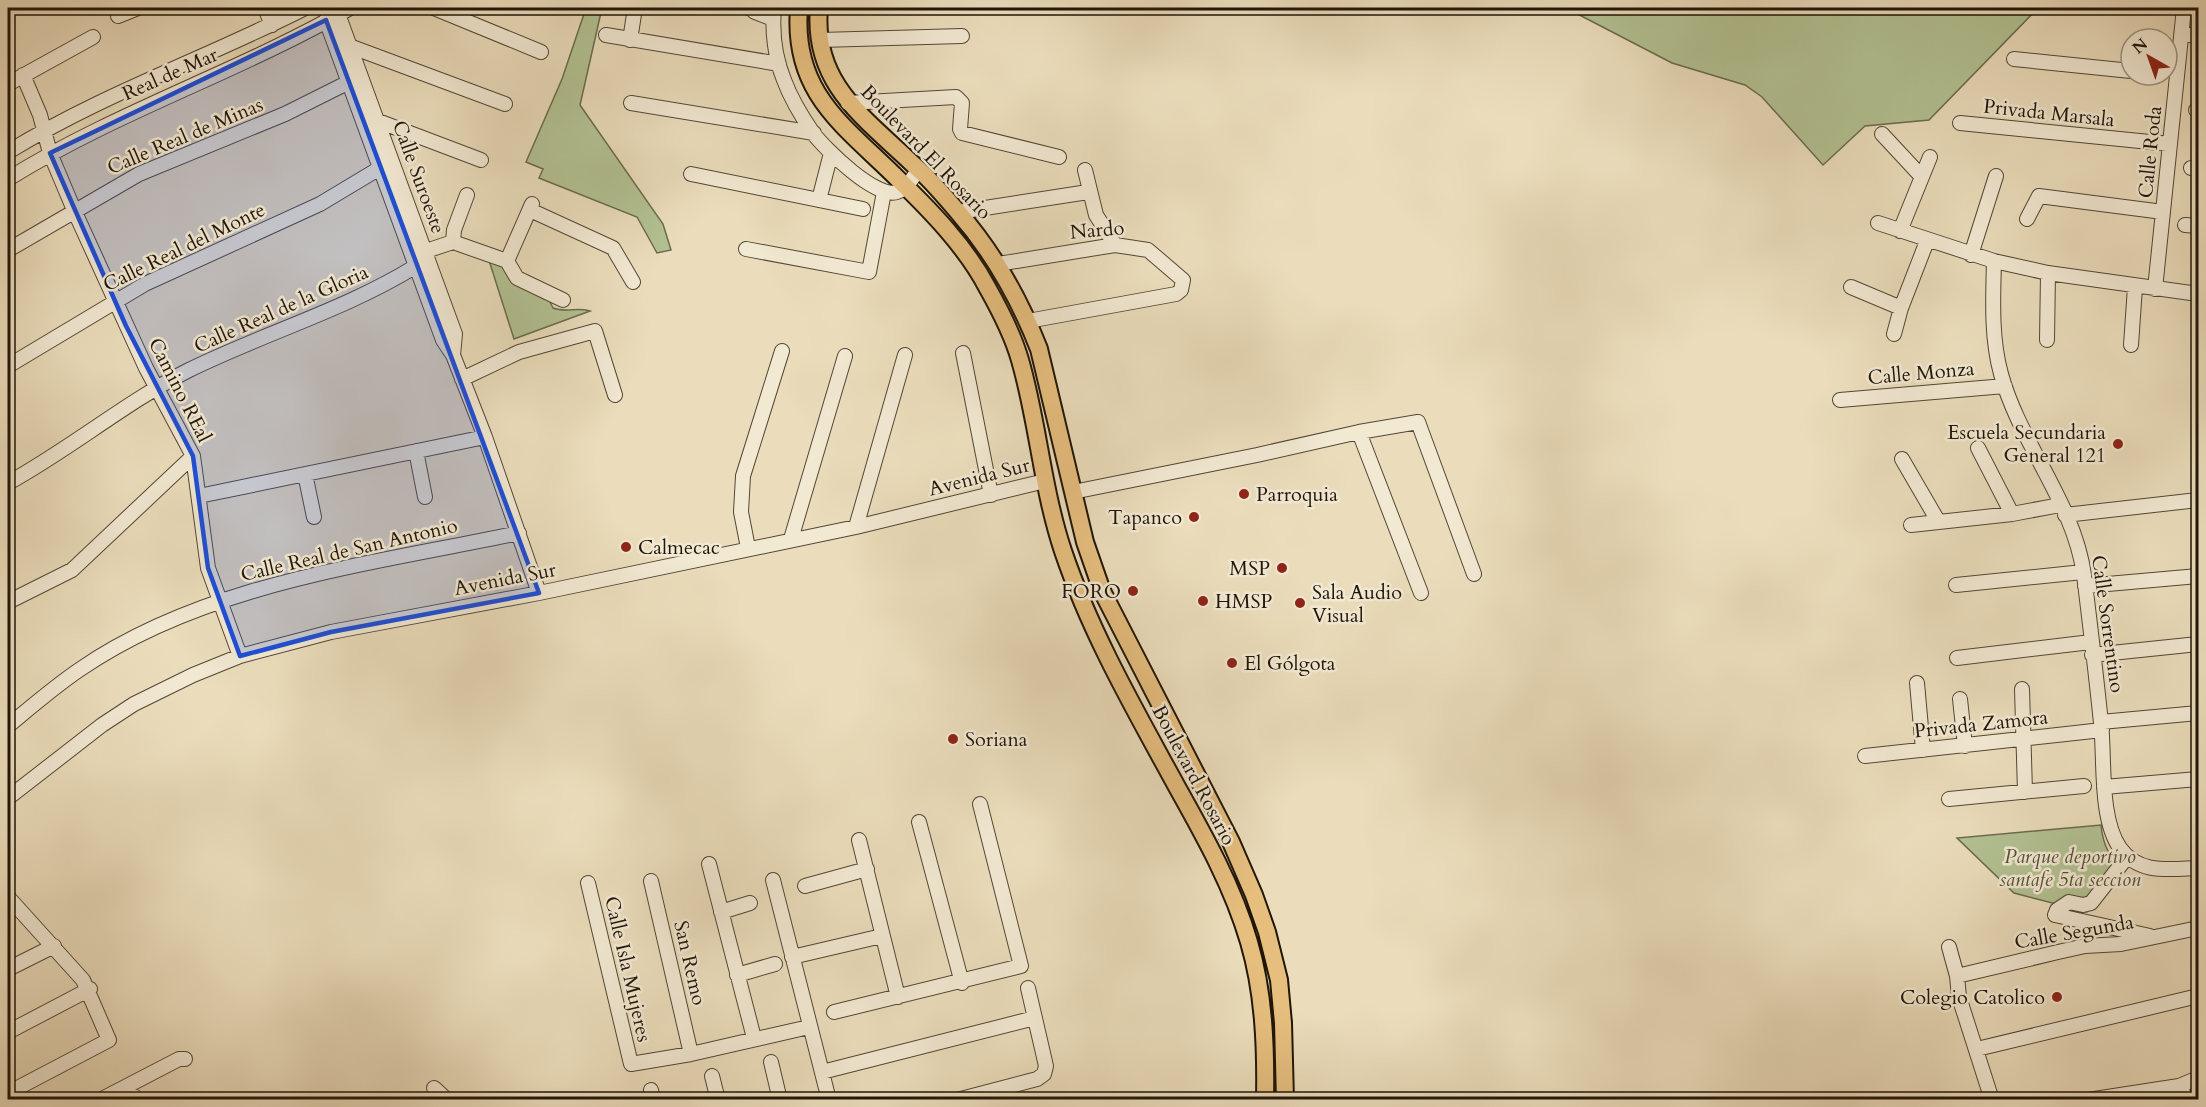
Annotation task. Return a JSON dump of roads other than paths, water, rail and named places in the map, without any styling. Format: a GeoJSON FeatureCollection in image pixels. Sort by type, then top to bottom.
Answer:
{"type":"FeatureCollection","features":[{"type":"Feature","properties":{"kind":"main road","name":"Boulevard El Rosario"},"geometry":{"type":"LineString","coordinates":[[799,8],[798,21],[803,54],[817,94],[847,133],[906,187],[975,265],[1008,329],[1020,359],[1045,481]]}},
{"type":"Feature","properties":{"kind":"main road","name":"Boulevard El Rosario"},"geometry":{"type":"LineString","coordinates":[[819,8],[820,40],[830,74],[848,103],[919,169],[959,212],[998,264],[1028,321],[1039,349],[1073,492]]}},
{"type":"Feature","properties":{"kind":"main road","name":"Boulevard Rosario"},"geometry":{"type":"LineString","coordinates":[[1045,481],[1063,549],[1086,611],[1122,685],[1213,853],[1238,908],[1255,964],[1266,1057],[1265,1100]]}},
{"type":"Feature","properties":{"kind":"main road","name":"Boulevard Rosario"},"geometry":{"type":"LineString","coordinates":[[1073,492],[1085,542],[1108,603],[1231,843],[1254,895],[1274,956],[1283,1023],[1285,1100]]}},
{"type":"Feature","properties":{"kind":"main road"},"geometry":{"type":"LineString","coordinates":[[1086,611],[1108,603]]}},
{"type":"Feature","properties":{"kind":"main road"},"geometry":{"type":"LineString","coordinates":[[1263,1024],[1283,1023]]}},
{"type":"Feature","properties":{"kind":"street"},"geometry":{"type":"LineString","coordinates":[[118,16],[138,8]]}},
{"type":"Feature","properties":{"kind":"street"},"geometry":{"type":"LineString","coordinates":[[265,8],[272,25]]}},
{"type":"Feature","properties":{"kind":"street"},"geometry":{"type":"LineString","coordinates":[[8,152],[43,130],[305,8]]}},
{"type":"Feature","properties":{"kind":"street"},"geometry":{"type":"LineString","coordinates":[[434,8],[542,52]]}},
{"type":"Feature","properties":{"kind":"street"},"geometry":{"type":"LineString","coordinates":[[630,40],[635,8]]}},
{"type":"Feature","properties":{"kind":"street"},"geometry":{"type":"LineString","coordinates":[[750,8],[755,12],[774,13],[780,64],[796,106],[814,134],[831,153],[884,192],[895,193],[906,187],[919,169]]}},
{"type":"Feature","properties":{"kind":"street","name":"Calle Roda"},"geometry":{"type":"LineString","coordinates":[[2179,46],[2184,8]]}},
{"type":"Feature","properties":{"kind":"street","name":"Calle Suroeste"},"geometry":{"type":"LineString","coordinates":[[338,14],[352,47],[455,334],[453,356]]}},
{"type":"Feature","properties":{"kind":"street","name":"Calle Suroeste"},"geometry":{"type":"LineString","coordinates":[[338,14],[350,82],[443,340],[453,356],[485,437],[539,593]]}},
{"type":"Feature","properties":{"kind":"street","name":"Real de Mar"},"geometry":{"type":"LineString","coordinates":[[8,179],[102,125],[224,71],[338,14]]}},
{"type":"Feature","properties":{"kind":"street"},"geometry":{"type":"LineString","coordinates":[[2182,34],[2199,36]]}},
{"type":"Feature","properties":{"kind":"street"},"geometry":{"type":"LineString","coordinates":[[606,35],[780,64]]}},
{"type":"Feature","properties":{"kind":"street"},"geometry":{"type":"LineString","coordinates":[[820,40],[962,36]]}},
{"type":"Feature","properties":{"kind":"street"},"geometry":{"type":"LineString","coordinates":[[8,84],[93,37]]}},
{"type":"Feature","properties":{"kind":"street"},"geometry":{"type":"LineString","coordinates":[[352,47],[505,104]]}},
{"type":"Feature","properties":{"kind":"street"},"geometry":{"type":"LineString","coordinates":[[2014,59],[2119,70]]}},
{"type":"Feature","properties":{"kind":"street","name":"Camino REal"},"geometry":{"type":"LineString","coordinates":[[23,75],[40,115],[50,153],[74,210],[157,389],[193,456],[202,538],[219,602],[240,656]]}},
{"type":"Feature","properties":{"kind":"street","name":"Calle Real de Minas"},"geometry":{"type":"LineString","coordinates":[[8,250],[139,174],[285,114],[350,82]]}},
{"type":"Feature","properties":{"kind":"street","name":"Calle Roda"},"geometry":{"type":"LineString","coordinates":[[2155,289],[2170,144],[2172,87]]}},
{"type":"Feature","properties":{"kind":"street"},"geometry":{"type":"LineString","coordinates":[[848,103],[956,97],[962,103],[960,129],[962,133],[1059,157]]}},
{"type":"Feature","properties":{"kind":"street"},"geometry":{"type":"LineString","coordinates":[[631,103],[814,134]]}},
{"type":"Feature","properties":{"kind":"street"},"geometry":{"type":"LineString","coordinates":[[378,121],[481,160]]}},
{"type":"Feature","properties":{"kind":"street","name":"Privada Marsala"},"geometry":{"type":"LineString","coordinates":[[1960,123],[2170,144]]}},
{"type":"Feature","properties":{"kind":"street"},"geometry":{"type":"LineString","coordinates":[[1882,134],[1921,176]]}},
{"type":"Feature","properties":{"kind":"street"},"geometry":{"type":"LineString","coordinates":[[819,200],[831,153]]}},
{"type":"Feature","properties":{"kind":"street"},"geometry":{"type":"LineString","coordinates":[[1900,231],[1930,157]]}},
{"type":"Feature","properties":{"kind":"street","name":"Calle Real del Monte"},"geometry":{"type":"LineString","coordinates":[[8,366],[116,300],[188,262],[320,204],[380,168]]}},
{"type":"Feature","properties":{"kind":"street"},"geometry":{"type":"LineString","coordinates":[[1085,170],[1088,192],[1096,215],[1115,245]]}},
{"type":"Feature","properties":{"kind":"street"},"geometry":{"type":"LineString","coordinates":[[691,174],[862,209]]}},
{"type":"Feature","properties":{"kind":"street"},"geometry":{"type":"LineString","coordinates":[[1971,255],[1996,176]]}},
{"type":"Feature","properties":{"kind":"street"},"geometry":{"type":"LineString","coordinates":[[746,249],[869,272],[884,192]]}},
{"type":"Feature","properties":{"kind":"street"},"geometry":{"type":"LineString","coordinates":[[959,212],[1088,192]]}},
{"type":"Feature","properties":{"kind":"street"},"geometry":{"type":"LineString","coordinates":[[453,242],[456,223],[467,195]]}},
{"type":"Feature","properties":{"kind":"street"},"geometry":{"type":"LineString","coordinates":[[2027,219],[2039,196],[2163,212]]}},
{"type":"Feature","properties":{"kind":"street"},"geometry":{"type":"LineString","coordinates":[[507,261],[531,207],[613,248],[633,282]]}},
{"type":"Feature","properties":{"kind":"street"},"geometry":{"type":"LineString","coordinates":[[1878,223],[1971,255],[2048,273],[2135,287],[2199,294]]}},
{"type":"Feature","properties":{"kind":"street"},"geometry":{"type":"LineString","coordinates":[[1894,334],[1901,308],[1927,241]]}},
{"type":"Feature","properties":{"kind":"street"},"geometry":{"type":"LineString","coordinates":[[426,251],[453,242],[507,261],[517,278],[563,300]]}},
{"type":"Feature","properties":{"kind":"street","name":"Nardo"},"geometry":{"type":"LineString","coordinates":[[998,264],[1115,245],[1148,250],[1181,276],[1183,284],[1176,294],[1028,321]]}},
{"type":"Feature","properties":{"kind":"street","name":"Calle Sorrentino"},"geometry":{"type":"LineString","coordinates":[[1994,261],[1993,316],[1996,352],[2005,386],[2025,435],[2063,510],[2078,547],[2084,579],[2101,726],[2104,787],[2112,832],[2127,857]]}},
{"type":"Feature","properties":{"kind":"street","name":"Calle Real de la Gloria"},"geometry":{"type":"LineString","coordinates":[[8,483],[48,461],[157,389],[224,354],[380,287],[416,266]]}},
{"type":"Feature","properties":{"kind":"street"},"geometry":{"type":"LineString","coordinates":[[2047,340],[2048,273]]}},
{"type":"Feature","properties":{"kind":"street"},"geometry":{"type":"LineString","coordinates":[[1851,287],[1901,308]]}},
{"type":"Feature","properties":{"kind":"street"},"geometry":{"type":"LineString","coordinates":[[2131,345],[2135,287]]}},
{"type":"Feature","properties":{"kind":"street"},"geometry":{"type":"LineString","coordinates":[[462,378],[519,352],[595,331],[615,395]]}},
{"type":"Feature","properties":{"kind":"street"},"geometry":{"type":"LineString","coordinates":[[748,548],[741,512],[743,476],[782,351]]}},
{"type":"Feature","properties":{"kind":"street"},"geometry":{"type":"LineString","coordinates":[[963,354],[991,495]]}},
{"type":"Feature","properties":{"kind":"street"},"geometry":{"type":"LineString","coordinates":[[856,527],[905,355]]}},
{"type":"Feature","properties":{"kind":"street"},"geometry":{"type":"LineString","coordinates":[[791,539],[845,356]]}},
{"type":"Feature","properties":{"kind":"street","name":"Calle Monza"},"geometry":{"type":"LineString","coordinates":[[1840,400],[2005,386]]}},
{"type":"Feature","properties":{"kind":"street"},"geometry":{"type":"LineString","coordinates":[[1073,492],[1359,432],[1418,422],[1474,574]]}},
{"type":"Feature","properties":{"kind":"street"},"geometry":{"type":"LineString","coordinates":[[1359,432],[1421,592]]}},
{"type":"Feature","properties":{"kind":"street"},"geometry":{"type":"LineString","coordinates":[[199,496],[485,437]]}},
{"type":"Feature","properties":{"kind":"street"},"geometry":{"type":"LineString","coordinates":[[1977,448],[2012,514]]}},
{"type":"Feature","properties":{"kind":"street"},"geometry":{"type":"LineString","coordinates":[[416,452],[425,497]]}},
{"type":"Feature","properties":{"kind":"street"},"geometry":{"type":"LineString","coordinates":[[8,602],[72,570],[193,456]]}},
{"type":"Feature","properties":{"kind":"street"},"geometry":{"type":"LineString","coordinates":[[1902,459],[1938,521]]}},
{"type":"Feature","properties":{"kind":"street"},"geometry":{"type":"LineString","coordinates":[[305,474],[314,518]]}},
{"type":"Feature","properties":{"kind":"street","name":"Avenida Sur"},"geometry":{"type":"LineString","coordinates":[[8,798],[94,730],[134,704],[193,675],[240,656],[331,632],[539,593],[856,527],[1045,481]]}},
{"type":"Feature","properties":{"kind":"street"},"geometry":{"type":"LineString","coordinates":[[1911,525],[2012,514],[2199,500]]}},
{"type":"Feature","properties":{"kind":"street","name":"Calle Real de San Antonio"},"geometry":{"type":"LineString","coordinates":[[8,726],[80,669],[151,630],[219,602],[261,587],[519,533]]}},
{"type":"Feature","properties":{"kind":"street"},"geometry":{"type":"LineString","coordinates":[[1956,585],[2199,576]]}},
{"type":"Feature","properties":{"kind":"street"},"geometry":{"type":"LineString","coordinates":[[1957,658],[2199,644]]}},
{"type":"Feature","properties":{"kind":"street"},"geometry":{"type":"LineString","coordinates":[[1917,683],[1923,750]]}},
{"type":"Feature","properties":{"kind":"street"},"geometry":{"type":"LineString","coordinates":[[2022,689],[2025,792]]}},
{"type":"Feature","properties":{"kind":"street"},"geometry":{"type":"LineString","coordinates":[[1960,699],[1965,746]]}},
{"type":"Feature","properties":{"kind":"street","name":"Privada Zamora"},"geometry":{"type":"LineString","coordinates":[[1865,756],[2024,739],[2199,713]]}},
{"type":"Feature","properties":{"kind":"street"},"geometry":{"type":"LineString","coordinates":[[2104,787],[2199,779]]}},
{"type":"Feature","properties":{"kind":"street"},"geometry":{"type":"LineString","coordinates":[[1949,799],[2084,786]]}},
{"type":"Feature","properties":{"kind":"street"},"geometry":{"type":"LineString","coordinates":[[834,1012],[962,983],[1021,966],[980,804]]}},
{"type":"Feature","properties":{"kind":"street"},"geometry":{"type":"LineString","coordinates":[[919,822],[962,983]]}},
{"type":"Feature","properties":{"kind":"street"},"geometry":{"type":"LineString","coordinates":[[859,840],[898,997]]}},
{"type":"Feature","properties":{"kind":"street"},"geometry":{"type":"LineString","coordinates":[[2153,937],[2055,915],[2057,910],[2069,902],[2083,905],[2091,903],[2127,857],[2146,868],[2167,871],[2199,868]]}},
{"type":"Feature","properties":{"kind":"street"},"geometry":{"type":"LineString","coordinates":[[709,864],[754,1038]]}},
{"type":"Feature","properties":{"kind":"street"},"geometry":{"type":"LineString","coordinates":[[805,886],[867,869]]}},
{"type":"Feature","properties":{"kind":"street"},"geometry":{"type":"LineString","coordinates":[[773,880],[829,1100]]}},
{"type":"Feature","properties":{"kind":"street","name":"San Remo"},"geometry":{"type":"LineString","coordinates":[[651,881],[691,1054]]}},
{"type":"Feature","properties":{"kind":"street","name":"Calle Isla Mujeres"},"geometry":{"type":"LineString","coordinates":[[588,883],[631,1064],[691,1054]]}},
{"type":"Feature","properties":{"kind":"street"},"geometry":{"type":"LineString","coordinates":[[8,1093],[109,1041],[90,989],[54,946],[9,901]]}},
{"type":"Feature","properties":{"kind":"street"},"geometry":{"type":"LineString","coordinates":[[721,912],[750,903]]}},
{"type":"Feature","properties":{"kind":"street","name":"Calle Segunda"},"geometry":{"type":"LineString","coordinates":[[1958,976],[2085,946],[2121,944],[2199,928]]}},
{"type":"Feature","properties":{"kind":"street"},"geometry":{"type":"LineString","coordinates":[[792,957],[882,936]]}},
{"type":"Feature","properties":{"kind":"street"},"geometry":{"type":"LineString","coordinates":[[8,969],[54,946]]}},
{"type":"Feature","properties":{"kind":"street"},"geometry":{"type":"LineString","coordinates":[[1949,947],[1958,976],[1959,998],[1992,1100]]}},
{"type":"Feature","properties":{"kind":"street"},"geometry":{"type":"LineString","coordinates":[[737,975],[775,964]]}},
{"type":"Feature","properties":{"kind":"street"},"geometry":{"type":"LineString","coordinates":[[957,1100],[1037,1079],[1044,1074],[1046,1066],[1028,988]]}},
{"type":"Feature","properties":{"kind":"street"},"geometry":{"type":"LineString","coordinates":[[8,1032],[90,989]]}},
{"type":"Feature","properties":{"kind":"street"},"geometry":{"type":"LineString","coordinates":[[1977,1049],[2199,996]]}},
{"type":"Feature","properties":{"kind":"street"},"geometry":{"type":"LineString","coordinates":[[822,1072],[1035,1018]]}},
{"type":"Feature","properties":{"kind":"street"},"geometry":{"type":"LineString","coordinates":[[691,1054],[809,1027]]}},
{"type":"Feature","properties":{"kind":"street"},"geometry":{"type":"LineString","coordinates":[[100,1100],[143,1075],[179,1059],[185,1059]]}},
{"type":"Feature","properties":{"kind":"street"},"geometry":{"type":"LineString","coordinates":[[771,1062],[780,1100]]}},
{"type":"Feature","properties":{"kind":"street"},"geometry":{"type":"LineString","coordinates":[[712,1077],[718,1100]]}},
{"type":"Feature","properties":{"kind":"street"},"geometry":{"type":"LineString","coordinates":[[2088,1100],[2179,1086],[2199,1078]]}},
{"type":"Feature","properties":{"kind":"street"},"geometry":{"type":"LineString","coordinates":[[2179,1086],[2187,1100]]}},
{"type":"Feature","properties":{"kind":"street"},"geometry":{"type":"LineString","coordinates":[[434,1088],[447,1100]]}},
{"type":"Feature","properties":{"kind":"place","name":"Escuela Secundaria General 121"},"geometry":{"type":"Point","coordinates":[2118,444]}},
{"type":"Feature","properties":{"kind":"place","name":"Parroquia"},"geometry":{"type":"Point","coordinates":[1244,494]}},
{"type":"Feature","properties":{"kind":"place","name":"Tapanco"},"geometry":{"type":"Point","coordinates":[1194,517]}},
{"type":"Feature","properties":{"kind":"place","name":"Calmecac"},"geometry":{"type":"Point","coordinates":[626,547]}},
{"type":"Feature","properties":{"kind":"place","name":"MSP"},"geometry":{"type":"Point","coordinates":[1282,568]}},
{"type":"Feature","properties":{"kind":"place","name":"FORO"},"geometry":{"type":"Point","coordinates":[1133,591]}},
{"type":"Feature","properties":{"kind":"place","name":"HMSP"},"geometry":{"type":"Point","coordinates":[1203,601]}},
{"type":"Feature","properties":{"kind":"place","name":"Sala Audio Visual"},"geometry":{"type":"Point","coordinates":[1300,603]}},
{"type":"Feature","properties":{"kind":"place","name":"El Gólgota"},"geometry":{"type":"Point","coordinates":[1232,663]}},
{"type":"Feature","properties":{"kind":"place","name":"Soriana"},"geometry":{"type":"Point","coordinates":[953,739]}},
{"type":"Feature","properties":{"kind":"place","name":"Colegio Catolico"},"geometry":{"type":"Point","coordinates":[2057,997]}},
{"type":"Feature","properties":{"kind":"park label","name":"Parque deportivo santafe 5ta seccion"},"geometry":{"type":"Point","coordinates":[2070,868]}}]}
